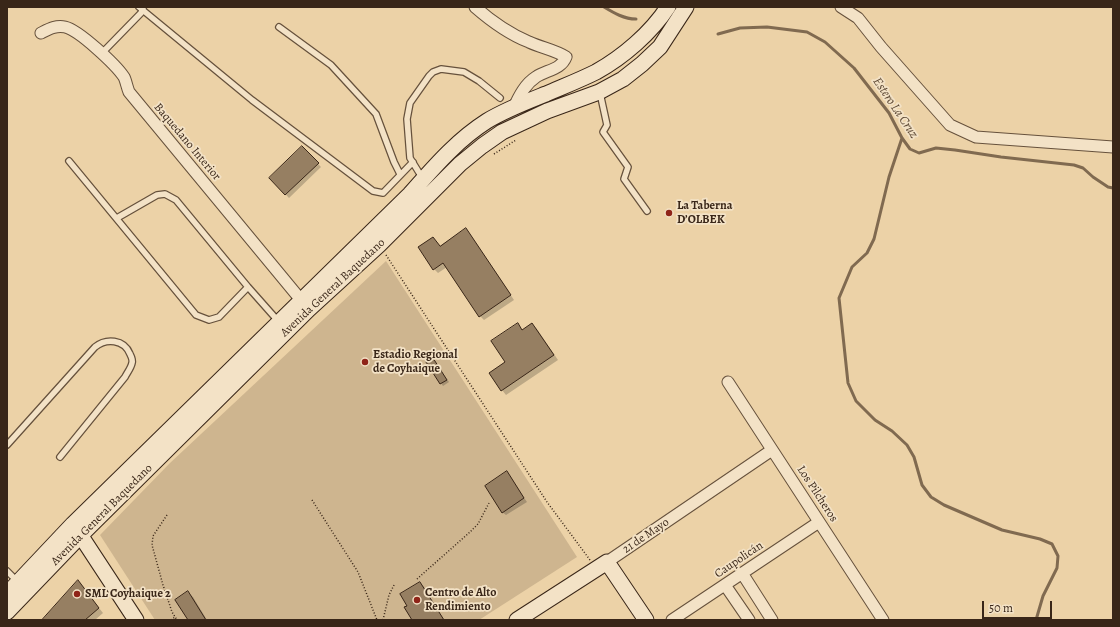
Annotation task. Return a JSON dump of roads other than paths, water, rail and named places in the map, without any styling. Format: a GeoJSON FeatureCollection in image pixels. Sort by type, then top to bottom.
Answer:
{"type":"FeatureCollection","features":[{"type":"Feature","properties":{"kind":"main road","name":"Avenida General Baquedano"},"geometry":{"type":"LineString","coordinates":[[7,612],[77,530],[279,322],[423,179],[453,147],[488,121],[514,107],[596,72],[614,60],[652,28],[668,7]]}},
{"type":"Feature","properties":{"kind":"main road","name":"Avenida General Baquedano"},"geometry":{"type":"LineString","coordinates":[[7,594],[77,530],[309,309],[379,245],[460,164],[502,132],[547,111],[599,92],[623,79],[660,47],[686,7]]}},
{"type":"Feature","properties":{"kind":"main road"},"geometry":{"type":"LineString","coordinates":[[77,530],[136,620]]}},
{"type":"Feature","properties":{"kind":"main road"},"geometry":{"type":"LineString","coordinates":[[602,566],[644,619]]}},
{"type":"Feature","properties":{"kind":"main road","name":"21 de Mayo"},"geometry":{"type":"LineString","coordinates":[[517,620],[602,566]]}},
{"type":"Feature","properties":{"kind":"street"},"geometry":{"type":"LineString","coordinates":[[475,7],[490,21],[528,42],[558,52],[566,57],[565,62],[558,67],[536,77],[525,87],[514,107]]}},
{"type":"Feature","properties":{"kind":"street"},"geometry":{"type":"LineString","coordinates":[[841,7],[858,18],[950,125],[976,137],[1113,147]]}},
{"type":"Feature","properties":{"kind":"street","name":"Baquedano Interior"},"geometry":{"type":"LineString","coordinates":[[41,33],[54,27],[64,27],[70,29],[102,53],[124,78],[129,92],[301,300]]}},
{"type":"Feature","properties":{"kind":"street","name":"Los Pilcheros"},"geometry":{"type":"LineString","coordinates":[[728,382],[884,620]]}},
{"type":"Feature","properties":{"kind":"street","name":"21 de Mayo"},"geometry":{"type":"LineString","coordinates":[[602,566],[772,450]]}},
{"type":"Feature","properties":{"kind":"street","name":"Caupolicán"},"geometry":{"type":"LineString","coordinates":[[672,620],[819,522]]}},
{"type":"Feature","properties":{"kind":"street"},"geometry":{"type":"LineString","coordinates":[[742,573],[772,620]]}},
{"type":"Feature","properties":{"kind":"street"},"geometry":{"type":"LineString","coordinates":[[725,585],[748,620]]}},
{"type":"Feature","properties":{"kind":"lane"},"geometry":{"type":"LineString","coordinates":[[102,53],[142,8],[252,100],[373,190],[383,193],[413,162]]}},
{"type":"Feature","properties":{"kind":"lane"},"geometry":{"type":"LineString","coordinates":[[279,27],[331,64],[376,114],[400,174]]}},
{"type":"Feature","properties":{"kind":"lane"},"geometry":{"type":"LineString","coordinates":[[423,179],[410,158],[407,119],[410,103],[429,76],[433,72],[441,69],[464,72],[480,81],[500,98]]}},
{"type":"Feature","properties":{"kind":"lane"},"geometry":{"type":"LineString","coordinates":[[599,92],[606,125],[603,132],[628,167],[624,179],[647,211]]}},
{"type":"Feature","properties":{"kind":"lane"},"geometry":{"type":"LineString","coordinates":[[69,161],[196,314],[209,320],[219,317],[248,287]]}},
{"type":"Feature","properties":{"kind":"lane"},"geometry":{"type":"LineString","coordinates":[[117,218],[157,196],[165,194],[176,200],[279,322]]}},
{"type":"Feature","properties":{"kind":"lane"},"geometry":{"type":"LineString","coordinates":[[7,445],[95,347],[110,341],[121,343],[129,351],[132,358],[132,362],[125,377],[60,458]]}},
{"type":"Feature","properties":{"kind":"lane"},"geometry":{"type":"LineString","coordinates":[[7,571],[18,583]]}},
{"type":"Feature","properties":{"kind":"waterway","name":"Estero La Cruz"},"geometry":{"type":"LineString","coordinates":[[604,7],[623,17],[636,19]]}},
{"type":"Feature","properties":{"kind":"waterway","name":"Estero La Cruz"},"geometry":{"type":"LineString","coordinates":[[718,34],[740,28],[767,27],[807,32],[825,42],[854,68],[889,113],[902,138],[910,149],[919,153],[936,148],[1074,165],[1083,168],[1093,177],[1108,187],[1113,188]]}},
{"type":"Feature","properties":{"kind":"waterway"},"geometry":{"type":"LineString","coordinates":[[902,138],[889,177],[874,239],[867,253],[852,267],[839,298],[848,383],[856,401],[875,420],[892,431],[907,445],[914,457],[922,485],[931,497],[944,505],[1002,530],[1040,539],[1052,544],[1058,556],[1057,568],[1043,596],[1036,620]]}},
{"type":"Feature","properties":{"kind":"place","name":"La Taberna D’OLBEK"},"geometry":{"type":"Point","coordinates":[669,213]}},
{"type":"Feature","properties":{"kind":"place","name":"Estadio Regional de Coyhaique"},"geometry":{"type":"Point","coordinates":[365,362]}},
{"type":"Feature","properties":{"kind":"place","name":"SML Coyhaique 2"},"geometry":{"type":"Point","coordinates":[77,594]}},
{"type":"Feature","properties":{"kind":"place","name":"Centro de Alto Rendimiento"},"geometry":{"type":"Point","coordinates":[417,600]}}]}
